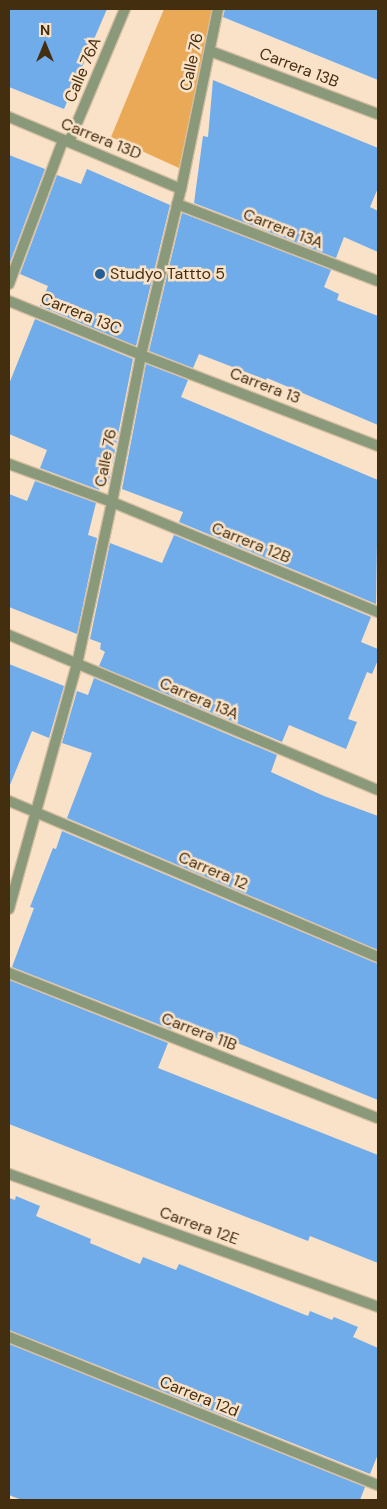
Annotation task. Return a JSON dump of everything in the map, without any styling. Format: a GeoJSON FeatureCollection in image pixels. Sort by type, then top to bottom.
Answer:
{"type":"FeatureCollection","features":[{"type":"Feature","properties":{"kind":"street","name":"Calle 76A"},"geometry":{"type":"LineString","coordinates":[[9,284],[66,141],[125,9]]}},
{"type":"Feature","properties":{"kind":"street","name":"Calle 76"},"geometry":{"type":"LineString","coordinates":[[9,909],[77,664],[141,355],[181,189],[218,9]]}},
{"type":"Feature","properties":{"kind":"street","name":"Carrera 13B"},"geometry":{"type":"LineString","coordinates":[[210,51],[378,114]]}},
{"type":"Feature","properties":{"kind":"street","name":"Carrera 13D"},"geometry":{"type":"LineString","coordinates":[[9,118],[181,189]]}},
{"type":"Feature","properties":{"kind":"street","name":"Carrera 13A"},"geometry":{"type":"LineString","coordinates":[[177,204],[378,281]]}},
{"type":"Feature","properties":{"kind":"street","name":"Carrera 13C"},"geometry":{"type":"LineString","coordinates":[[9,301],[141,355]]}},
{"type":"Feature","properties":{"kind":"street","name":"Carrera 13"},"geometry":{"type":"LineString","coordinates":[[141,355],[378,446]]}},
{"type":"Feature","properties":{"kind":"street"},"geometry":{"type":"LineString","coordinates":[[9,464],[112,502]]}},
{"type":"Feature","properties":{"kind":"street","name":"Carrera 12B"},"geometry":{"type":"LineString","coordinates":[[112,502],[378,612]]}},
{"type":"Feature","properties":{"kind":"street","name":"Carrera 13A"},"geometry":{"type":"LineString","coordinates":[[9,635],[378,788]]}},
{"type":"Feature","properties":{"kind":"street","name":"Carrera 12"},"geometry":{"type":"LineString","coordinates":[[9,801],[378,957]]}},
{"type":"Feature","properties":{"kind":"street","name":"Carrera 11B"},"geometry":{"type":"LineString","coordinates":[[9,973],[378,1118]]}},
{"type":"Feature","properties":{"kind":"street","name":"Carrera 12E"},"geometry":{"type":"LineString","coordinates":[[9,1174],[378,1307]]}},
{"type":"Feature","properties":{"kind":"street","name":"Carrera 12d"},"geometry":{"type":"LineString","coordinates":[[9,1337],[378,1485]]}},
{"type":"Feature","properties":{"kind":"shaded area"},"geometry":{"type":"Polygon","coordinates":[[[164,9],[213,9],[179,168],[111,137],[164,9]]]}},
{"type":"Feature","properties":{"kind":"building"},"geometry":{"type":"Polygon","coordinates":[[[9,9],[107,9],[64,109],[9,87],[9,9]]]}},
{"type":"Feature","properties":{"kind":"building"},"geometry":{"type":"Polygon","coordinates":[[[225,9],[378,9],[378,80],[223,17],[225,9]]]}},
{"type":"Feature","properties":{"kind":"building"},"geometry":{"type":"Polygon","coordinates":[[[213,80],[378,148],[378,188],[370,207],[378,211],[378,252],[344,237],[336,258],[194,203],[203,136],[208,137],[213,80]]]}},
{"type":"Feature","properties":{"kind":"building"},"geometry":{"type":"Polygon","coordinates":[[[9,155],[45,169],[9,265],[9,155]]]}},
{"type":"Feature","properties":{"kind":"building"},"geometry":{"type":"Polygon","coordinates":[[[87,169],[170,205],[136,346],[40,306],[48,286],[20,274],[57,175],[81,184],[87,169]]]}},
{"type":"Feature","properties":{"kind":"building"},"geometry":{"type":"Polygon","coordinates":[[[182,213],[331,270],[324,287],[339,294],[337,300],[378,316],[378,425],[267,378],[266,380],[199,354],[193,368],[149,351],[182,213]]]}},
{"type":"Feature","properties":{"kind":"building"},"geometry":{"type":"Polygon","coordinates":[[[35,319],[133,359],[108,485],[100,482],[99,490],[40,468],[47,450],[9,434],[9,384],[35,319]]]}},
{"type":"Feature","properties":{"kind":"building"},"geometry":{"type":"Polygon","coordinates":[[[146,364],[188,380],[181,397],[378,480],[376,604],[179,522],[183,512],[122,489],[146,364]]]}},
{"type":"Feature","properties":{"kind":"building"},"geometry":{"type":"Polygon","coordinates":[[[35,481],[96,503],[88,535],[97,538],[77,634],[9,607],[9,494],[27,501],[35,481]]]}},
{"type":"Feature","properties":{"kind":"building"},"geometry":{"type":"Polygon","coordinates":[[[174,535],[371,617],[361,642],[378,649],[378,660],[372,674],[367,672],[348,719],[357,722],[346,749],[289,725],[282,742],[99,666],[105,652],[100,649],[101,643],[90,639],[110,543],[162,563],[174,535]]]}},
{"type":"Feature","properties":{"kind":"building"},"geometry":{"type":"Polygon","coordinates":[[[9,664],[64,686],[49,738],[32,731],[10,785],[9,664]]]}},
{"type":"Feature","properties":{"kind":"building"},"geometry":{"type":"Polygon","coordinates":[[[94,678],[277,755],[271,772],[324,796],[378,816],[378,950],[67,818],[92,753],[62,743],[77,691],[88,695],[94,678]]]}},
{"type":"Feature","properties":{"kind":"building"},"geometry":{"type":"Polygon","coordinates":[[[62,831],[378,964],[378,1100],[230,1040],[229,1043],[176,1022],[173,1030],[12,967],[34,908],[30,907],[53,848],[56,849],[62,831]]]}},
{"type":"Feature","properties":{"kind":"building"},"geometry":{"type":"Polygon","coordinates":[[[9,980],[168,1043],[158,1068],[378,1155],[378,1263],[310,1236],[308,1241],[9,1124],[9,980]]]}},
{"type":"Feature","properties":{"kind":"building"},"geometry":{"type":"Polygon","coordinates":[[[16,1196],[40,1206],[36,1216],[91,1239],[90,1243],[140,1264],[143,1257],[176,1270],[179,1264],[308,1316],[310,1311],[332,1320],[334,1317],[358,1327],[353,1337],[378,1348],[378,1454],[370,1474],[9,1330],[9,1198],[15,1200],[16,1196]]]}},
{"type":"Feature","properties":{"kind":"building"},"geometry":{"type":"Polygon","coordinates":[[[9,1344],[365,1487],[360,1500],[22,1500],[9,1495],[9,1344]]]}},
{"type":"Feature","properties":{"kind":"place","name":"Studyo Tattto 5"},"geometry":{"type":"Point","coordinates":[100,274]}}]}
